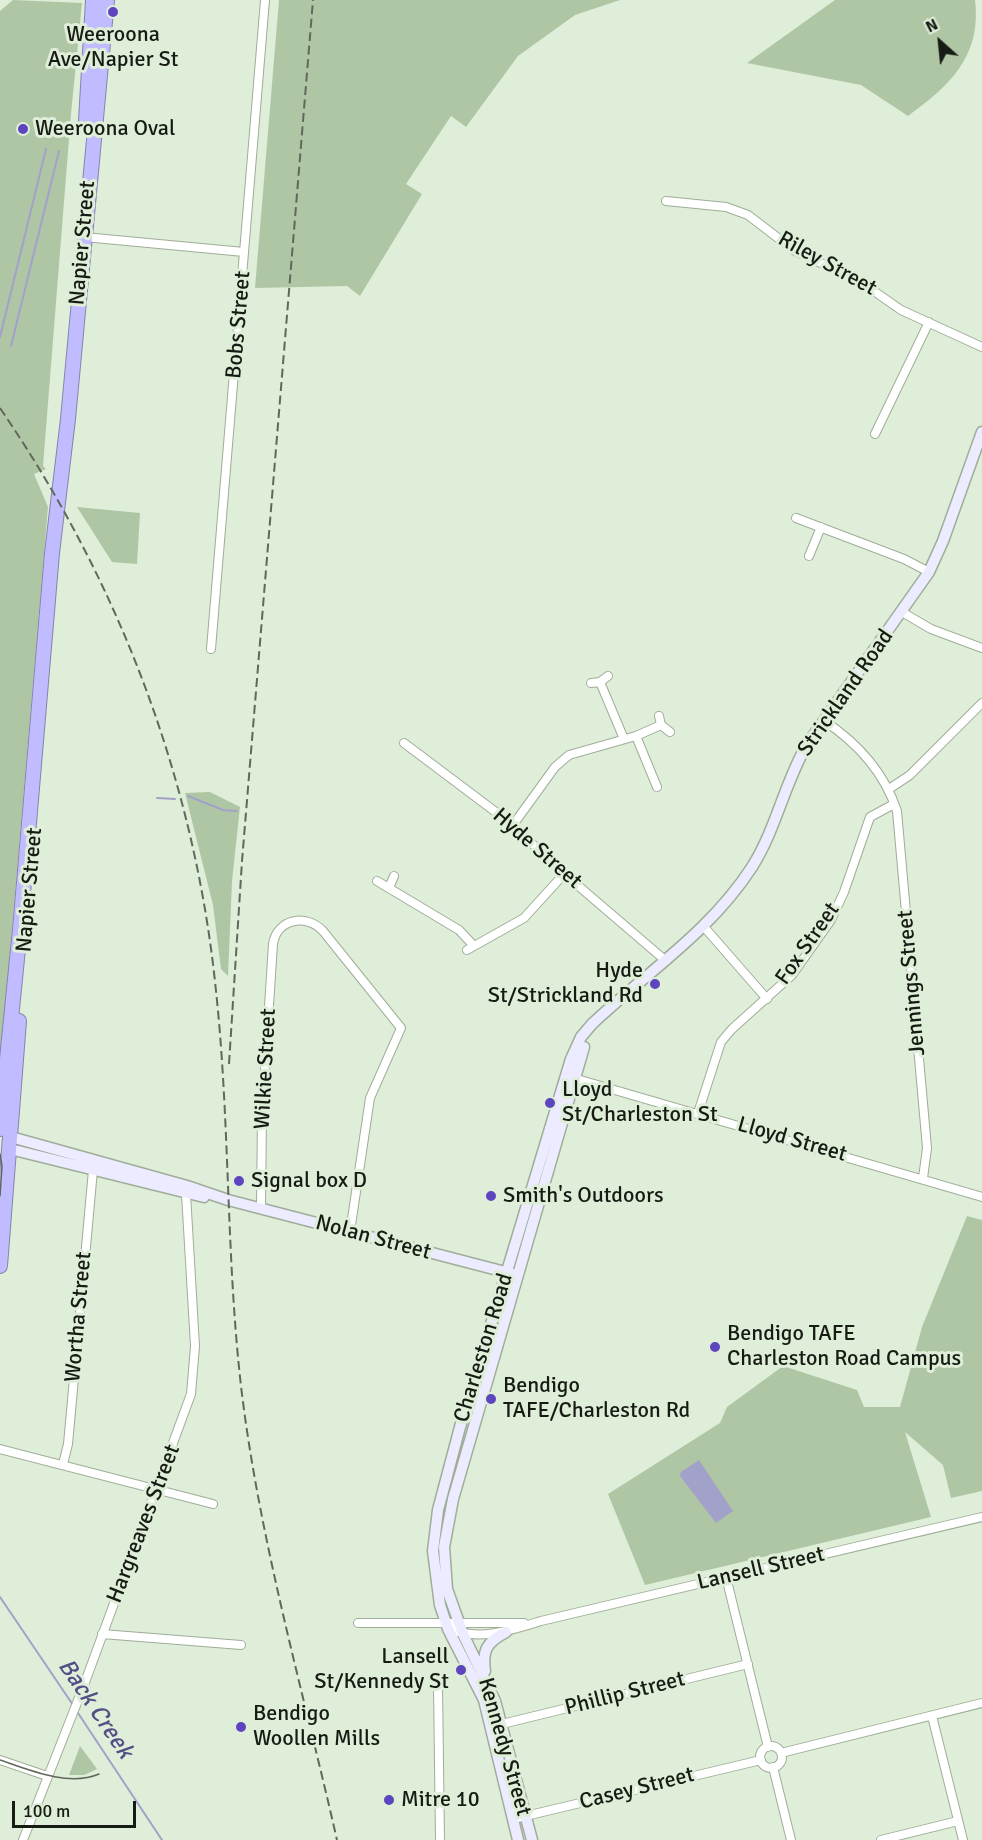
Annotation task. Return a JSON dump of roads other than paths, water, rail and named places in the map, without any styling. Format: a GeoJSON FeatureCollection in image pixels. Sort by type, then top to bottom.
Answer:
{"type":"FeatureCollection","features":[{"type":"Feature","properties":{"kind":"highway","name":"Napier Street"},"geometry":{"type":"LineString","coordinates":[[80,237],[93,0]]}},
{"type":"Feature","properties":{"kind":"highway","name":"Napier Street"},"geometry":{"type":"LineString","coordinates":[[0,1266],[4,1139],[28,880],[67,390],[80,237],[107,0]]}},
{"type":"Feature","properties":{"kind":"street","name":"Bobs Street"},"geometry":{"type":"LineString","coordinates":[[211,649],[265,0]]}},
{"type":"Feature","properties":{"kind":"street","name":"Riley Street"},"geometry":{"type":"LineString","coordinates":[[666,201],[726,207],[748,215],[795,251],[861,282],[901,310],[982,347]]}},
{"type":"Feature","properties":{"kind":"street"},"geometry":{"type":"LineString","coordinates":[[80,237],[244,252]]}},
{"type":"Feature","properties":{"kind":"street"},"geometry":{"type":"LineString","coordinates":[[875,434],[929,322]]}},
{"type":"Feature","properties":{"kind":"street","name":"Strickland Road"},"geometry":{"type":"LineString","coordinates":[[570,1077],[585,1044],[607,1012],[705,928],[739,887],[759,856],[798,762],[824,720],[903,612],[929,572],[943,541],[982,432]]}},
{"type":"Feature","properties":{"kind":"street"},"geometry":{"type":"LineString","coordinates":[[796,518],[904,559],[929,572]]}},
{"type":"Feature","properties":{"kind":"street"},"geometry":{"type":"LineString","coordinates":[[809,556],[821,527]]}},
{"type":"Feature","properties":{"kind":"street"},"geometry":{"type":"LineString","coordinates":[[903,612],[931,628],[982,648]]}},
{"type":"Feature","properties":{"kind":"street"},"geometry":{"type":"LineString","coordinates":[[608,675],[596,682],[624,739]]}},
{"type":"Feature","properties":{"kind":"street"},"geometry":{"type":"LineString","coordinates":[[889,789],[910,775],[982,702]]}},
{"type":"Feature","properties":{"kind":"street"},"geometry":{"type":"LineString","coordinates":[[659,716],[661,725],[670,732]]}},
{"type":"Feature","properties":{"kind":"street","name":"Jennings Street"},"geometry":{"type":"LineString","coordinates":[[824,720],[866,757],[889,789],[900,827],[927,1148],[923,1178]]}},
{"type":"Feature","properties":{"kind":"street"},"geometry":{"type":"LineString","coordinates":[[513,825],[555,767],[574,752],[636,736],[661,725]]}},
{"type":"Feature","properties":{"kind":"street"},"geometry":{"type":"LineString","coordinates":[[636,736],[657,787]]}},
{"type":"Feature","properties":{"kind":"street","name":"Hyde Street"},"geometry":{"type":"LineString","coordinates":[[404,743],[513,825],[564,873],[666,961]]}},
{"type":"Feature","properties":{"kind":"street","name":"Fox Street"},"geometry":{"type":"LineString","coordinates":[[698,1113],[721,1042],[732,1029],[792,975],[831,920],[848,881],[870,817],[894,804]]}},
{"type":"Feature","properties":{"kind":"street"},"geometry":{"type":"LineString","coordinates":[[377,881],[459,930],[470,948],[524,918],[564,873]]}},
{"type":"Feature","properties":{"kind":"street"},"geometry":{"type":"LineString","coordinates":[[389,888],[394,876]]}},
{"type":"Feature","properties":{"kind":"street","name":"Wilkie Street"},"geometry":{"type":"LineString","coordinates":[[261,1208],[263,1106],[273,944],[277,930],[297,920],[309,921],[319,927],[400,1026],[400,1032],[370,1098],[350,1232]]}},
{"type":"Feature","properties":{"kind":"street"},"geometry":{"type":"LineString","coordinates":[[705,928],[767,999]]}},
{"type":"Feature","properties":{"kind":"street","name":"Lloyd Street"},"geometry":{"type":"LineString","coordinates":[[570,1077],[982,1197]]}},
{"type":"Feature","properties":{"kind":"street","name":"Charleston Road"},"geometry":{"type":"LineString","coordinates":[[454,1628],[435,1580],[434,1538],[460,1427],[506,1272],[570,1077]]}},
{"type":"Feature","properties":{"kind":"street","name":"Charleston Road"},"geometry":{"type":"LineString","coordinates":[[454,1628],[445,1580],[445,1537],[453,1499],[519,1276],[570,1077]]}},
{"type":"Feature","properties":{"kind":"street","name":"Nolan Street"},"geometry":{"type":"LineString","coordinates":[[4,1139],[94,1166],[519,1276]]}},
{"type":"Feature","properties":{"kind":"street","name":"Wortha Street"},"geometry":{"type":"LineString","coordinates":[[63,1464],[68,1444],[94,1166]]}},
{"type":"Feature","properties":{"kind":"street","name":"Hargreaves Street"},"geometry":{"type":"LineString","coordinates":[[23,1840],[187,1409],[194,1377],[195,1346],[186,1190]]}},
{"type":"Feature","properties":{"kind":"street"},"geometry":{"type":"LineString","coordinates":[[486,1342],[498,1346]]}},
{"type":"Feature","properties":{"kind":"street"},"geometry":{"type":"LineString","coordinates":[[0,1449],[213,1504]]}},
{"type":"Feature","properties":{"kind":"street","name":"Lansell Street"},"geometry":{"type":"LineString","coordinates":[[454,1628],[485,1635],[506,1632],[540,1621],[982,1517]]}},
{"type":"Feature","properties":{"kind":"street"},"geometry":{"type":"LineString","coordinates":[[726,1577],[768,1747]]}},
{"type":"Feature","properties":{"kind":"street","name":"Lansell Street"},"geometry":{"type":"LineString","coordinates":[[358,1623],[454,1628],[540,1621]]}},
{"type":"Feature","properties":{"kind":"street","name":"Kennedy Street"},"geometry":{"type":"LineString","coordinates":[[454,1628],[485,1676],[502,1724],[519,1818],[518,1840]]}},
{"type":"Feature","properties":{"kind":"street","name":"Kennedy Street"},"geometry":{"type":"LineString","coordinates":[[454,1628],[484,1700],[519,1818],[532,1840]]}},
{"type":"Feature","properties":{"kind":"street"},"geometry":{"type":"LineString","coordinates":[[485,1676],[486,1646],[492,1639],[506,1632]]}},
{"type":"Feature","properties":{"kind":"street"},"geometry":{"type":"LineString","coordinates":[[102,1634],[240,1645]]}},
{"type":"Feature","properties":{"kind":"street","name":"Phillip Street"},"geometry":{"type":"LineString","coordinates":[[502,1724],[748,1664]]}},
{"type":"Feature","properties":{"kind":"street"},"geometry":{"type":"LineString","coordinates":[[438,1686],[440,1840]]}},
{"type":"Feature","properties":{"kind":"street"},"geometry":{"type":"LineString","coordinates":[[782,1754],[982,1703]]}},
{"type":"Feature","properties":{"kind":"street"},"geometry":{"type":"LineString","coordinates":[[932,1716],[963,1840]]}},
{"type":"Feature","properties":{"kind":"street"},"geometry":{"type":"LineString","coordinates":[[768,1747],[778,1748],[782,1754],[779,1764],[773,1767],[765,1766],[761,1760],[763,1750],[768,1747]]}},
{"type":"Feature","properties":{"kind":"street"},"geometry":{"type":"LineString","coordinates":[[0,1760],[46,1776]]}},
{"type":"Feature","properties":{"kind":"street","name":"Casey Street"},"geometry":{"type":"LineString","coordinates":[[519,1818],[761,1760]]}},
{"type":"Feature","properties":{"kind":"street"},"geometry":{"type":"LineString","coordinates":[[773,1767],[791,1840]]}},
{"type":"Feature","properties":{"kind":"street"},"geometry":{"type":"LineString","coordinates":[[881,1840],[958,1821]]}},
{"type":"Feature","properties":{"kind":"water"},"geometry":{"type":"Polygon","coordinates":[[[699,1460],[733,1511],[716,1523],[680,1476],[681,1472],[699,1460]]]}},
{"type":"Feature","properties":{"kind":"waterway"},"geometry":{"type":"LineString","coordinates":[[0,337],[46,149]]}},
{"type":"Feature","properties":{"kind":"waterway"},"geometry":{"type":"LineString","coordinates":[[11,346],[59,151]]}},
{"type":"Feature","properties":{"kind":"waterway"},"geometry":{"type":"LineString","coordinates":[[188,796],[223,810],[237,811]]}},
{"type":"Feature","properties":{"kind":"waterway"},"geometry":{"type":"LineString","coordinates":[[157,798],[175,799]]}},
{"type":"Feature","properties":{"kind":"waterway","name":"Back Creek"},"geometry":{"type":"LineString","coordinates":[[0,1597],[73,1705]]}},
{"type":"Feature","properties":{"kind":"waterway","name":"Back Creek"},"geometry":{"type":"LineString","coordinates":[[76,1710],[162,1840]]}},
{"type":"Feature","properties":{"kind":"tram line"},"geometry":{"type":"LineString","coordinates":[[0,1154],[2,1166],[0,1196]]}},
{"type":"Feature","properties":{"kind":"tram line"},"geometry":{"type":"LineString","coordinates":[[0,1760],[62,1778],[87,1778],[99,1774]]}},
{"type":"Feature","properties":{"kind":"railway"},"geometry":{"type":"LineString","coordinates":[[229,1064],[242,861],[313,0]]}},
{"type":"Feature","properties":{"kind":"railway"},"geometry":{"type":"LineString","coordinates":[[0,408],[43,474],[81,543],[115,614],[145,686],[170,760],[190,836],[206,913],[216,991],[224,1090],[236,1337],[249,1443],[270,1557],[337,1840]]}},
{"type":"Feature","properties":{"kind":"place","name":"Weeroona Ave/Napier St"},"geometry":{"type":"Point","coordinates":[113,12]}},
{"type":"Feature","properties":{"kind":"place","name":"Weeroona Oval"},"geometry":{"type":"Point","coordinates":[23,129]}},
{"type":"Feature","properties":{"kind":"place","name":"Hyde St/Strickland Rd"},"geometry":{"type":"Point","coordinates":[655,984]}},
{"type":"Feature","properties":{"kind":"place","name":"Lloyd St/Charleston St"},"geometry":{"type":"Point","coordinates":[550,1103]}},
{"type":"Feature","properties":{"kind":"place","name":"Signal box D"},"geometry":{"type":"Point","coordinates":[239,1181]}},
{"type":"Feature","properties":{"kind":"place","name":"Smith's Outdoors"},"geometry":{"type":"Point","coordinates":[491,1196]}},
{"type":"Feature","properties":{"kind":"place","name":"Bendigo TAFE Charleston Road Campus"},"geometry":{"type":"Point","coordinates":[715,1347]}},
{"type":"Feature","properties":{"kind":"place","name":"Bendigo TAFE/Charleston Rd"},"geometry":{"type":"Point","coordinates":[491,1399]}},
{"type":"Feature","properties":{"kind":"place","name":"Lansell St/Kennedy St"},"geometry":{"type":"Point","coordinates":[461,1670]}},
{"type":"Feature","properties":{"kind":"place","name":"Bendigo Woollen Mills"},"geometry":{"type":"Point","coordinates":[241,1727]}},
{"type":"Feature","properties":{"kind":"place","name":"Mitre 10"},"geometry":{"type":"Point","coordinates":[389,1800]}}]}
